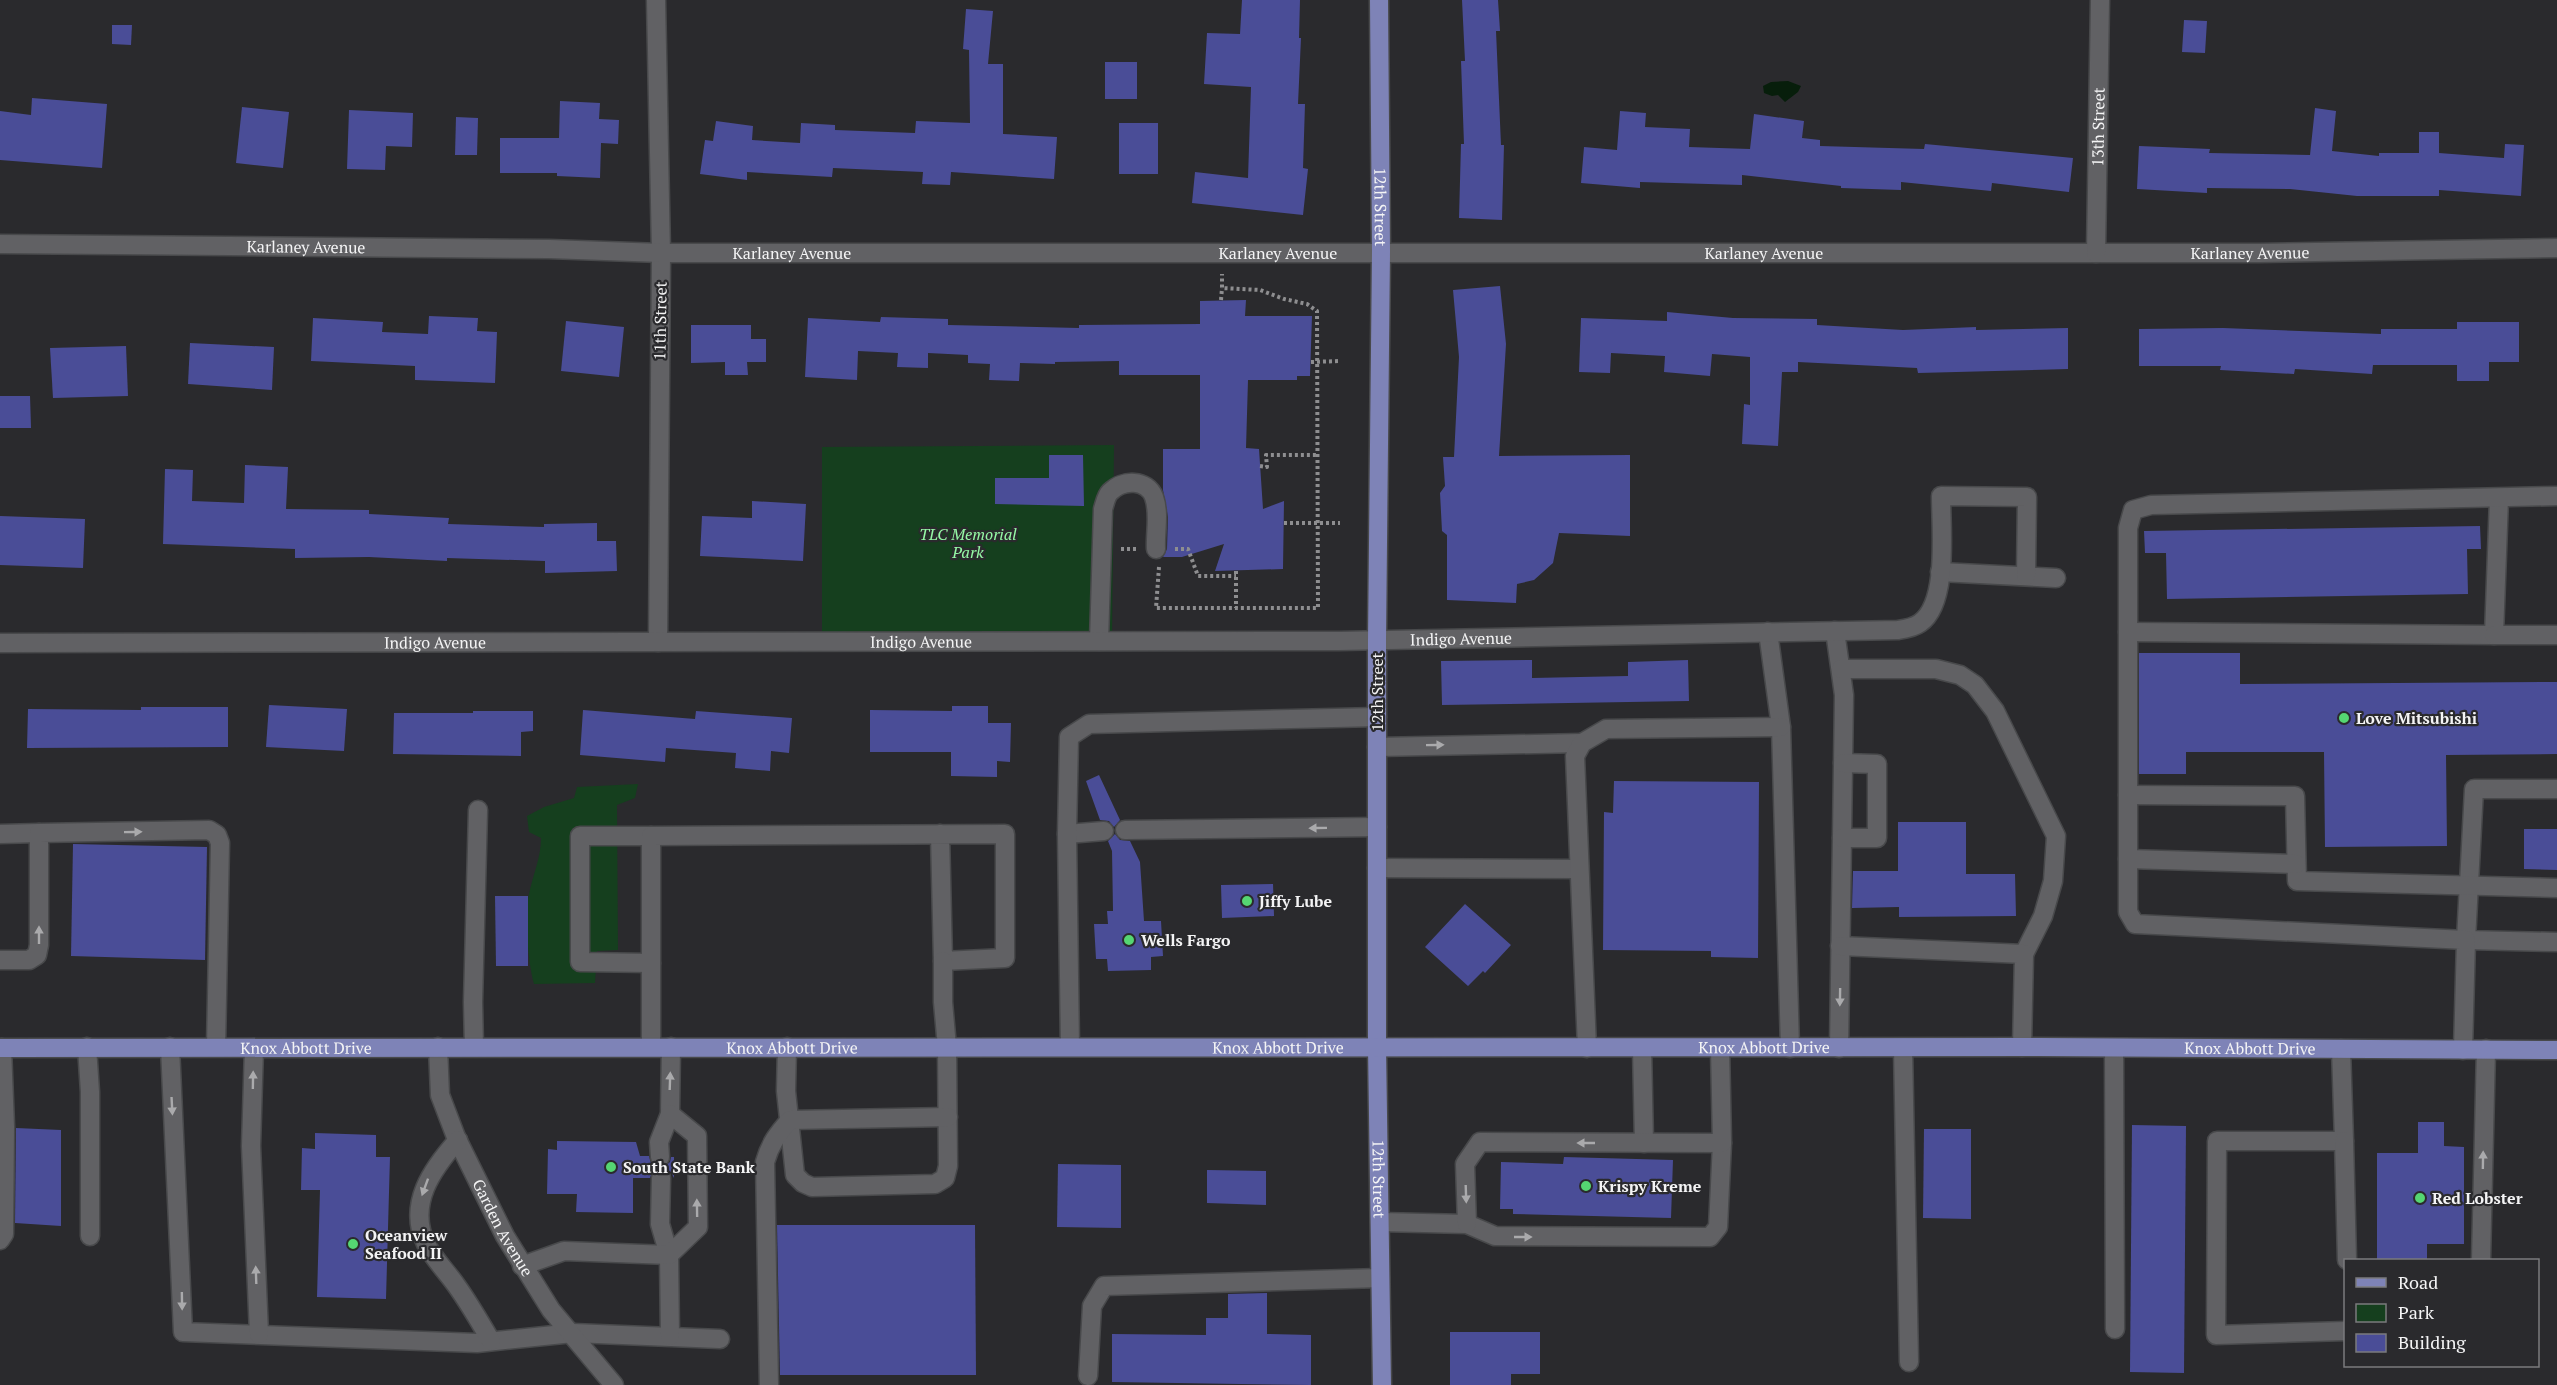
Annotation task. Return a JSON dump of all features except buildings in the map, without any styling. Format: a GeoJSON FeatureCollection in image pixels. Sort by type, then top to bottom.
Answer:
{"type":"FeatureCollection","features":[{"type":"Feature","properties":{"kind":"main road","name":"12th Street"},"geometry":{"type":"LineString","coordinates":[[1379,0],[1381,251],[1377,640],[1377,1047],[1382,1385]]}},
{"type":"Feature","properties":{"kind":"main road","name":"Knox Abbott Drive"},"geometry":{"type":"LineString","coordinates":[[1,1048],[2022,1047],[2557,1050]]}},
{"type":"Feature","properties":{"kind":"street","name":"11th Street"},"geometry":{"type":"LineString","coordinates":[[656,0],[661,253],[658,642]]}},
{"type":"Feature","properties":{"kind":"street","name":"13th Street"},"geometry":{"type":"LineString","coordinates":[[2096,253],[2100,0]]}},
{"type":"Feature","properties":{"kind":"street","name":"Karlaney Avenue"},"geometry":{"type":"LineString","coordinates":[[0,244],[526,248],[661,253],[1223,251],[2096,253],[2557,248]]}},
{"type":"Feature","properties":{"kind":"street"},"geometry":{"type":"LineString","coordinates":[[1099,641],[1103,509],[1108,494],[1125,483],[1145,485],[1155,501],[1156,549]]}},
{"type":"Feature","properties":{"kind":"street"},"geometry":{"type":"LineString","coordinates":[[2026,576],[2027,497],[1941,496],[1940,573],[2056,578]]}},
{"type":"Feature","properties":{"kind":"street"},"geometry":{"type":"LineString","coordinates":[[2557,496],[2151,505],[2133,510],[2128,528],[2128,912],[2135,924],[2466,940],[2557,942]]}},
{"type":"Feature","properties":{"kind":"street"},"geometry":{"type":"LineString","coordinates":[[2494,635],[2499,498]]}},
{"type":"Feature","properties":{"kind":"street","name":"Indigo Avenue"},"geometry":{"type":"LineString","coordinates":[[0,643],[1377,640],[1898,630],[1918,624],[1924,619],[1935,600],[1940,573]]}},
{"type":"Feature","properties":{"kind":"street"},"geometry":{"type":"LineString","coordinates":[[1838,631],[1844,695],[1839,1048]]}},
{"type":"Feature","properties":{"kind":"street"},"geometry":{"type":"LineString","coordinates":[[1768,632],[1781,727],[1790,1048]]}},
{"type":"Feature","properties":{"kind":"street"},"geometry":{"type":"LineString","coordinates":[[2128,632],[2557,635]]}},
{"type":"Feature","properties":{"kind":"street"},"geometry":{"type":"LineString","coordinates":[[1841,669],[1936,669],[1960,675],[1975,686],[1995,711],[2056,836],[2054,881],[2043,916],[2024,954],[2022,1047]]}},
{"type":"Feature","properties":{"kind":"street"},"geometry":{"type":"LineString","coordinates":[[1070,1047],[1067,834],[1069,737],[1089,724],[1377,717]]}},
{"type":"Feature","properties":{"kind":"street"},"geometry":{"type":"LineString","coordinates":[[1377,747],[1582,743],[1606,729],[1781,727]]}},
{"type":"Feature","properties":{"kind":"street"},"geometry":{"type":"LineString","coordinates":[[1582,743],[1574,763],[1587,1048]]}},
{"type":"Feature","properties":{"kind":"street"},"geometry":{"type":"LineString","coordinates":[[1842,838],[1877,838],[1877,764],[1843,763]]}},
{"type":"Feature","properties":{"kind":"street"},"geometry":{"type":"LineString","coordinates":[[2463,1050],[2474,789],[2557,789]]}},
{"type":"Feature","properties":{"kind":"street"},"geometry":{"type":"LineString","coordinates":[[2128,795],[2295,796],[2297,881],[2557,888]]}},
{"type":"Feature","properties":{"kind":"street"},"geometry":{"type":"LineString","coordinates":[[474,1047],[478,810]]}},
{"type":"Feature","properties":{"kind":"street"},"geometry":{"type":"LineString","coordinates":[[1125,830],[1377,827]]}},
{"type":"Feature","properties":{"kind":"street"},"geometry":{"type":"LineString","coordinates":[[0,834],[209,831],[217,835],[220,843],[216,1047]]}},
{"type":"Feature","properties":{"kind":"street"},"geometry":{"type":"LineString","coordinates":[[1067,834],[1104,831]]}},
{"type":"Feature","properties":{"kind":"street"},"geometry":{"type":"LineString","coordinates":[[0,960],[29,960],[37,955],[39,945],[39,833]]}},
{"type":"Feature","properties":{"kind":"street"},"geometry":{"type":"LineString","coordinates":[[787,1047],[786,1091],[795,1175],[802,1183],[812,1187],[934,1184],[945,1178],[948,1166],[947,1047],[943,1002],[940,834]]}},
{"type":"Feature","properties":{"kind":"street"},"geometry":{"type":"LineString","coordinates":[[651,963],[580,962],[580,836],[1005,834],[1005,958],[943,961]]}},
{"type":"Feature","properties":{"kind":"street"},"geometry":{"type":"LineString","coordinates":[[651,836],[651,1047]]}},
{"type":"Feature","properties":{"kind":"street"},"geometry":{"type":"LineString","coordinates":[[2128,859],[2296,864]]}},
{"type":"Feature","properties":{"kind":"street"},"geometry":{"type":"LineString","coordinates":[[1377,868],[1578,869]]}},
{"type":"Feature","properties":{"kind":"street"},"geometry":{"type":"LineString","coordinates":[[1840,946],[2024,954]]}},
{"type":"Feature","properties":{"kind":"street"},"geometry":{"type":"LineString","coordinates":[[87,1047],[90,1092],[90,1236]]}},
{"type":"Feature","properties":{"kind":"street"},"geometry":{"type":"LineString","coordinates":[[170,1047],[183,1332],[477,1343],[573,1333],[720,1339]]}},
{"type":"Feature","properties":{"kind":"street"},"geometry":{"type":"LineString","coordinates":[[254,1047],[251,1146],[259,1334]]}},
{"type":"Feature","properties":{"kind":"street","name":"Garden Avenue"},"geometry":{"type":"LineString","coordinates":[[438,1047],[440,1095],[458,1140],[504,1236],[551,1310],[573,1333],[614,1385]]}},
{"type":"Feature","properties":{"kind":"street"},"geometry":{"type":"LineString","coordinates":[[660,1157],[659,1142],[670,1114],[671,1047]]}},
{"type":"Feature","properties":{"kind":"street"},"geometry":{"type":"LineString","coordinates":[[0,1240],[4,1234],[1,1048]]}},
{"type":"Feature","properties":{"kind":"street"},"geometry":{"type":"LineString","coordinates":[[1642,1048],[1644,1143]]}},
{"type":"Feature","properties":{"kind":"street"},"geometry":{"type":"LineString","coordinates":[[1380,1222],[1467,1224],[1495,1236],[1710,1238],[1718,1227],[1722,1143],[1720,1048]]}},
{"type":"Feature","properties":{"kind":"street"},"geometry":{"type":"LineString","coordinates":[[1903,1048],[1909,1362]]}},
{"type":"Feature","properties":{"kind":"street"},"geometry":{"type":"LineString","coordinates":[[2114,1048],[2115,1329]]}},
{"type":"Feature","properties":{"kind":"street"},"geometry":{"type":"LineString","coordinates":[[2341,1049],[2347,1259]]}},
{"type":"Feature","properties":{"kind":"street"},"geometry":{"type":"LineString","coordinates":[[2481,1259],[2486,1050]]}},
{"type":"Feature","properties":{"kind":"street"},"geometry":{"type":"LineString","coordinates":[[522,1266],[564,1251],[669,1255],[698,1227],[697,1136],[670,1114]]}},
{"type":"Feature","properties":{"kind":"street"},"geometry":{"type":"LineString","coordinates":[[769,1385],[765,1162],[768,1149],[776,1135],[790,1120],[948,1117]]}},
{"type":"Feature","properties":{"kind":"street"},"geometry":{"type":"LineString","coordinates":[[458,1140],[437,1163],[423,1187],[418,1214],[426,1243],[468,1302],[491,1341]]}},
{"type":"Feature","properties":{"kind":"street"},"geometry":{"type":"LineString","coordinates":[[2344,1141],[2217,1141],[2216,1335],[2344,1331]]}},
{"type":"Feature","properties":{"kind":"street"},"geometry":{"type":"LineString","coordinates":[[1467,1224],[1465,1164],[1480,1142],[1722,1143]]}},
{"type":"Feature","properties":{"kind":"street"},"geometry":{"type":"LineString","coordinates":[[661,1178],[660,1224],[669,1255],[670,1336]]}},
{"type":"Feature","properties":{"kind":"street"},"geometry":{"type":"LineString","coordinates":[[1088,1376],[1092,1306],[1104,1286],[1380,1278]]}},
{"type":"Feature","properties":{"kind":"path"},"geometry":{"type":"LineString","coordinates":[[1221,300],[1223,251]]}},
{"type":"Feature","properties":{"kind":"path"},"geometry":{"type":"LineString","coordinates":[[1156,549],[1159,557],[1156,608],[1318,608],[1318,316],[1314,306],[1284,299],[1260,290],[1222,288]]}},
{"type":"Feature","properties":{"kind":"path"},"geometry":{"type":"LineString","coordinates":[[1311,362],[1340,361]]}},
{"type":"Feature","properties":{"kind":"path"},"geometry":{"type":"LineString","coordinates":[[1260,466],[1267,466],[1266,455],[1318,455]]}},
{"type":"Feature","properties":{"kind":"path"},"geometry":{"type":"LineString","coordinates":[[1284,523],[1340,523]]}},
{"type":"Feature","properties":{"kind":"path"},"geometry":{"type":"LineString","coordinates":[[1102,549],[1188,549],[1198,576],[1236,574],[1236,608]]}},
{"type":"Feature","properties":{"kind":"green space","name":"TLC Memorial Park"},"geometry":{"type":"Polygon","coordinates":[[[1114,445],[1112,641],[822,642],[822,447],[1114,445]]]}},
{"type":"Feature","properties":{"kind":"green space"},"geometry":{"type":"Polygon","coordinates":[[[638,784],[635,798],[617,805],[618,950],[597,951],[595,983],[534,984],[528,952],[527,914],[541,838],[529,832],[527,816],[544,807],[574,798],[577,787],[638,784]]]}},
{"type":"Feature","properties":{"kind":"shaded area"},"geometry":{"type":"Polygon","coordinates":[[[1788,81],[1801,86],[1798,92],[1785,102],[1778,95],[1772,96],[1764,93],[1763,86],[1771,82],[1788,81]]]}},
{"type":"Feature","properties":{"kind":"place","name":"Love Mitsubishi"},"geometry":{"type":"Point","coordinates":[2344,718]}},
{"type":"Feature","properties":{"kind":"place","name":"Jiffy Lube"},"geometry":{"type":"Point","coordinates":[1247,901]}},
{"type":"Feature","properties":{"kind":"place","name":"Wells Fargo"},"geometry":{"type":"Point","coordinates":[1129,940]}},
{"type":"Feature","properties":{"kind":"place","name":"South State Bank"},"geometry":{"type":"Point","coordinates":[611,1167]}},
{"type":"Feature","properties":{"kind":"place","name":"Krispy Kreme"},"geometry":{"type":"Point","coordinates":[1586,1186]}},
{"type":"Feature","properties":{"kind":"place","name":"Red Lobster"},"geometry":{"type":"Point","coordinates":[2420,1198]}},
{"type":"Feature","properties":{"kind":"place","name":"Oceanview Seafood II"},"geometry":{"type":"Point","coordinates":[353,1244]}}]}
